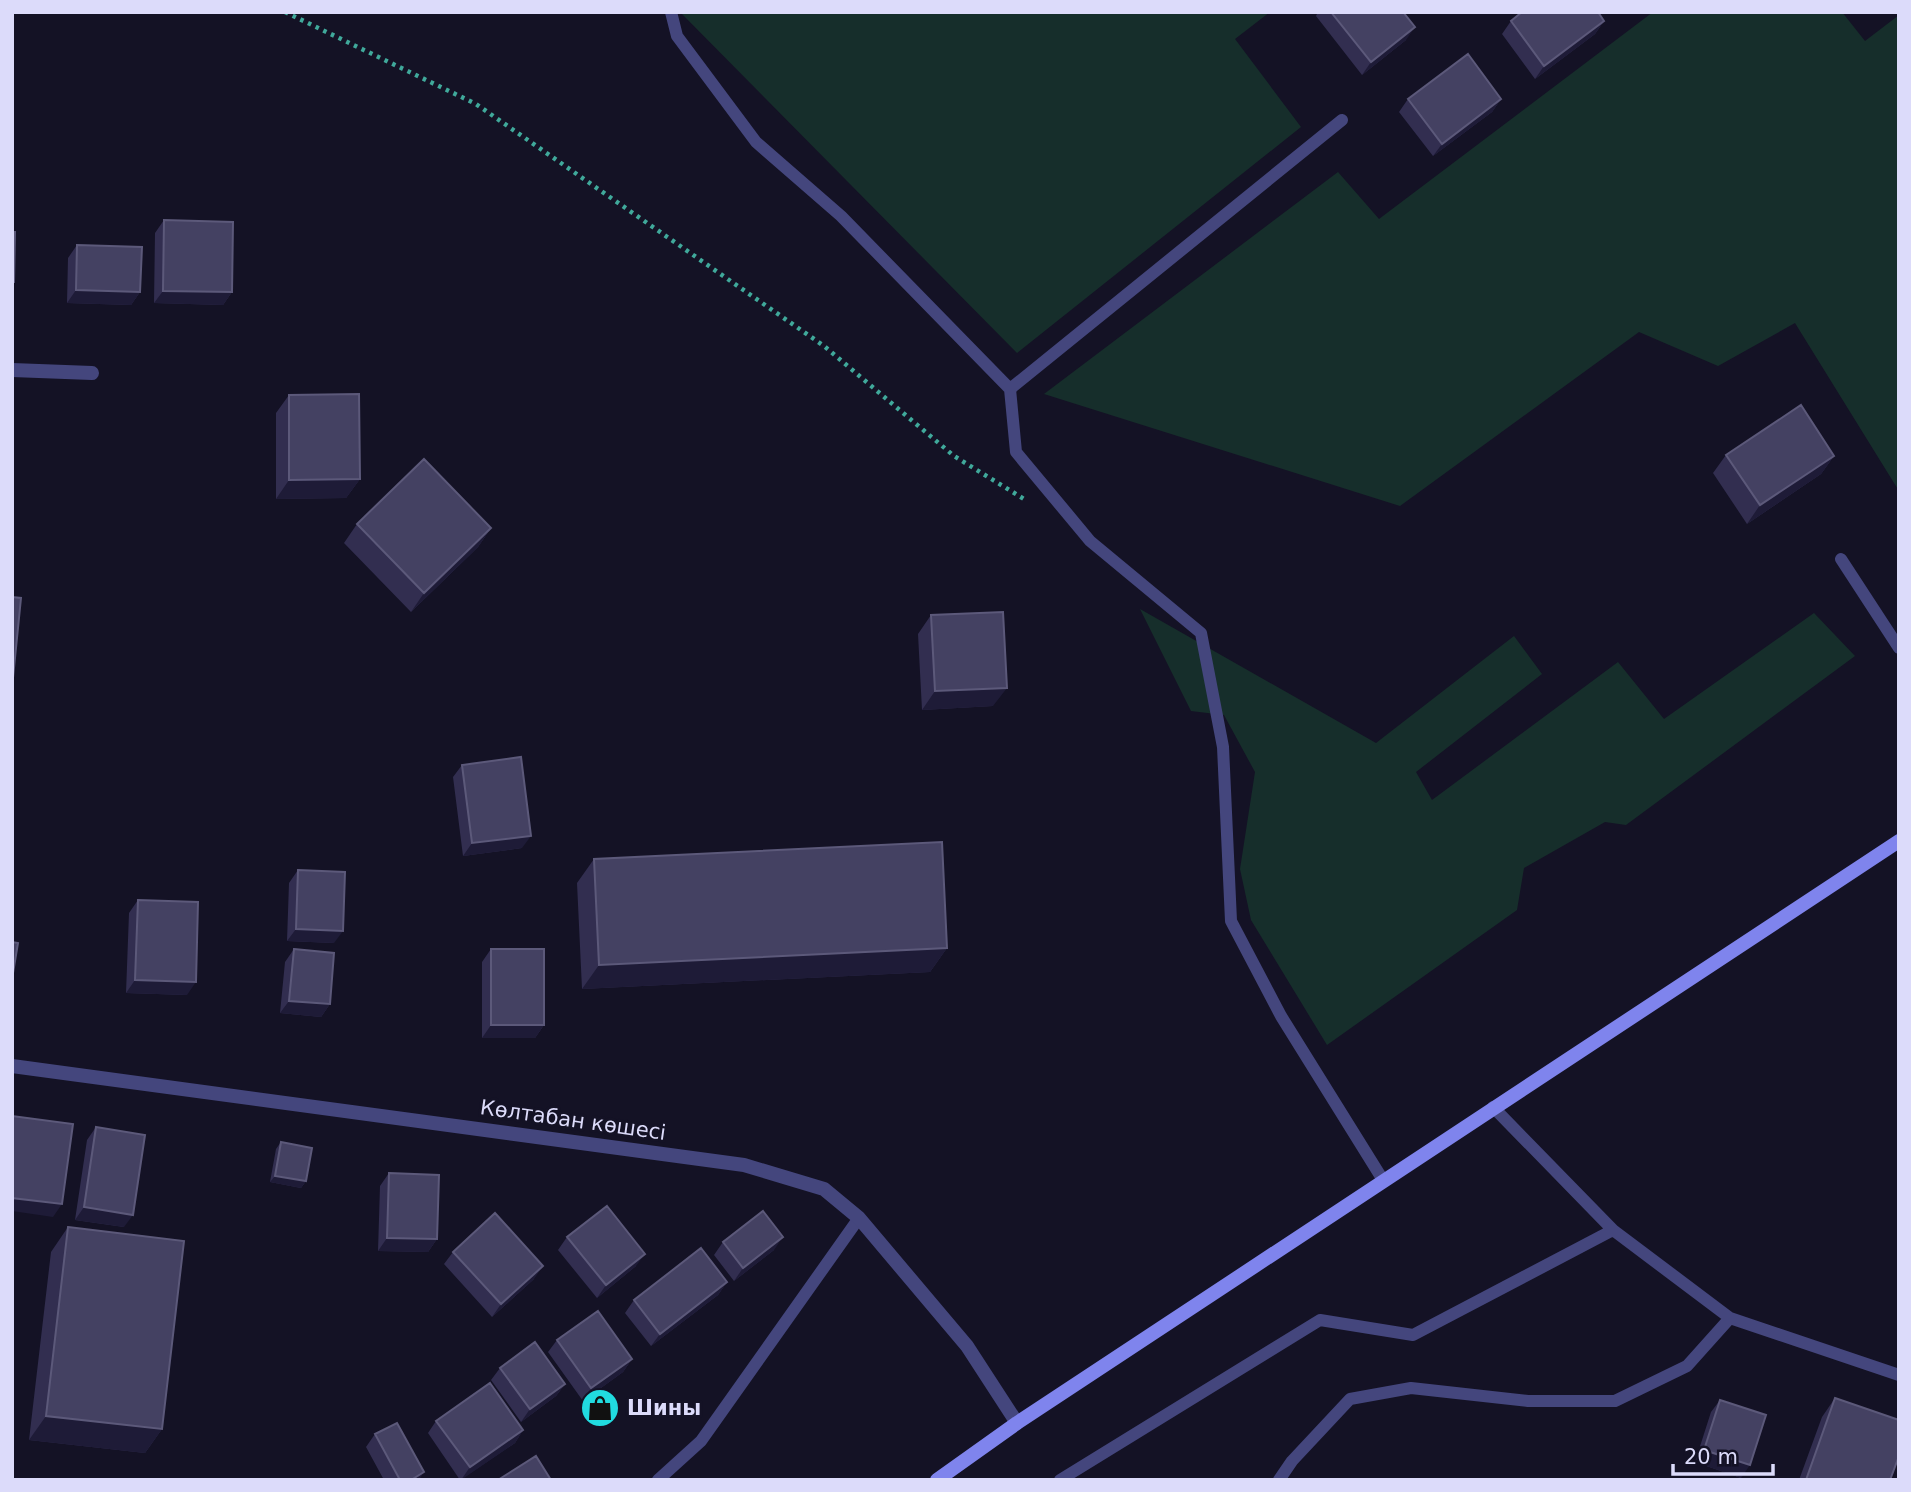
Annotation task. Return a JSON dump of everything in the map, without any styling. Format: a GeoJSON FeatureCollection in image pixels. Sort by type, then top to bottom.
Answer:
{"type":"FeatureCollection","features":[{"type":"Feature","properties":{"kind":"main road"},"geometry":{"type":"LineString","coordinates":[[937,1480],[1017,1423],[1382,1180],[1899,841]]}},
{"type":"Feature","properties":{"kind":"street"},"geometry":{"type":"LineString","coordinates":[[12,370],[92,373]]}},
{"type":"Feature","properties":{"kind":"street","name":"Көлтабан көшесі"},"geometry":{"type":"LineString","coordinates":[[12,1066],[744,1165],[824,1189],[859,1217],[967,1346],[1017,1423]]}},
{"type":"Feature","properties":{"kind":"lane"},"geometry":{"type":"LineString","coordinates":[[671,12],[677,36],[756,142],[841,216],[1010,389],[1016,452],[1090,541],[1201,633],[1223,747],[1231,921],[1281,1016],[1382,1180]]}},
{"type":"Feature","properties":{"kind":"lane"},"geometry":{"type":"LineString","coordinates":[[1010,389],[1342,120]]}},
{"type":"Feature","properties":{"kind":"lane"},"geometry":{"type":"LineString","coordinates":[[1841,559],[1899,648]]}},
{"type":"Feature","properties":{"kind":"lane"},"geometry":{"type":"LineString","coordinates":[[1493,1107],[1613,1230],[1730,1318],[1899,1375]]}},
{"type":"Feature","properties":{"kind":"lane"},"geometry":{"type":"LineString","coordinates":[[658,1480],[701,1441],[859,1217]]}},
{"type":"Feature","properties":{"kind":"lane"},"geometry":{"type":"LineString","coordinates":[[1060,1480],[1320,1320],[1413,1335],[1613,1230]]}},
{"type":"Feature","properties":{"kind":"lane"},"geometry":{"type":"LineString","coordinates":[[1279,1480],[1292,1461],[1350,1399],[1411,1388],[1528,1401],[1615,1401],[1687,1366],[1730,1318]]}},
{"type":"Feature","properties":{"kind":"path"},"geometry":{"type":"LineString","coordinates":[[285,12],[476,104],[824,346],[954,456],[1033,505]]}},
{"type":"Feature","properties":{"kind":"green space"},"geometry":{"type":"Polygon","coordinates":[[[680,12],[1270,12],[1235,39],[1301,127],[1017,353],[680,12]]]}},
{"type":"Feature","properties":{"kind":"green space"},"geometry":{"type":"Polygon","coordinates":[[[1653,12],[1842,12],[1865,41],[1899,15],[1899,491],[1795,323],[1718,366],[1639,332],[1400,506],[1044,394],[1338,172],[1379,219],[1653,12]]]}},
{"type":"Feature","properties":{"kind":"green space"},"geometry":{"type":"Polygon","coordinates":[[[1140,609],[1376,743],[1514,636],[1542,674],[1416,772],[1432,800],[1618,662],[1664,719],[1814,613],[1855,656],[1626,825],[1605,822],[1524,868],[1517,910],[1327,1045],[1251,920],[1240,869],[1255,772],[1224,715],[1191,711],[1140,609]]]}},
{"type":"Feature","properties":{"kind":"building"},"geometry":{"type":"Polygon","coordinates":[[[1331,12],[1403,12],[1415,27],[1371,62],[1331,12]]]}},
{"type":"Feature","properties":{"kind":"building"},"geometry":{"type":"Polygon","coordinates":[[[1522,12],[1598,12],[1604,21],[1544,66],[1511,21],[1522,12]]]}},
{"type":"Feature","properties":{"kind":"building"},"geometry":{"type":"Polygon","coordinates":[[[1468,54],[1501,99],[1442,144],[1408,99],[1468,54]]]}},
{"type":"Feature","properties":{"kind":"building"},"geometry":{"type":"Polygon","coordinates":[[[164,220],[233,222],[232,292],[163,291],[164,220]]]}},
{"type":"Feature","properties":{"kind":"building"},"geometry":{"type":"Polygon","coordinates":[[[12,232],[15,232],[14,282],[12,282],[12,232]]]}},
{"type":"Feature","properties":{"kind":"building"},"geometry":{"type":"Polygon","coordinates":[[[77,245],[142,247],[140,292],[76,290],[77,245]]]}},
{"type":"Feature","properties":{"kind":"building"},"geometry":{"type":"Polygon","coordinates":[[[359,394],[360,479],[289,480],[289,395],[359,394]]]}},
{"type":"Feature","properties":{"kind":"building"},"geometry":{"type":"Polygon","coordinates":[[[1801,405],[1834,456],[1760,505],[1726,455],[1801,405]]]}},
{"type":"Feature","properties":{"kind":"building"},"geometry":{"type":"Polygon","coordinates":[[[424,459],[491,528],[424,593],[357,524],[424,459]]]}},
{"type":"Feature","properties":{"kind":"building"},"geometry":{"type":"Polygon","coordinates":[[[12,597],[21,598],[12,688],[12,597]]]}},
{"type":"Feature","properties":{"kind":"building"},"geometry":{"type":"Polygon","coordinates":[[[1003,612],[1007,688],[935,691],[931,615],[1003,612]]]}},
{"type":"Feature","properties":{"kind":"building"},"geometry":{"type":"Polygon","coordinates":[[[521,757],[531,836],[472,843],[462,765],[521,757]]]}},
{"type":"Feature","properties":{"kind":"building"},"geometry":{"type":"Polygon","coordinates":[[[942,842],[947,948],[599,965],[594,859],[942,842]]]}},
{"type":"Feature","properties":{"kind":"building"},"geometry":{"type":"Polygon","coordinates":[[[298,870],[345,872],[343,931],[296,929],[298,870]]]}},
{"type":"Feature","properties":{"kind":"building"},"geometry":{"type":"Polygon","coordinates":[[[138,900],[198,902],[196,982],[135,980],[138,900]]]}},
{"type":"Feature","properties":{"kind":"building"},"geometry":{"type":"Polygon","coordinates":[[[12,942],[18,943],[12,979],[12,942]]]}},
{"type":"Feature","properties":{"kind":"building"},"geometry":{"type":"Polygon","coordinates":[[[294,949],[334,953],[330,1004],[289,1001],[294,949]]]}},
{"type":"Feature","properties":{"kind":"building"},"geometry":{"type":"Polygon","coordinates":[[[491,949],[544,949],[544,1025],[491,1025],[491,949]]]}},
{"type":"Feature","properties":{"kind":"building"},"geometry":{"type":"Polygon","coordinates":[[[12,1116],[73,1124],[62,1204],[12,1198],[12,1116]]]}},
{"type":"Feature","properties":{"kind":"building"},"geometry":{"type":"Polygon","coordinates":[[[96,1127],[145,1135],[133,1215],[84,1207],[96,1127]]]}},
{"type":"Feature","properties":{"kind":"building"},"geometry":{"type":"Polygon","coordinates":[[[281,1142],[312,1148],[306,1181],[275,1176],[281,1142]]]}},
{"type":"Feature","properties":{"kind":"building"},"geometry":{"type":"Polygon","coordinates":[[[389,1173],[439,1175],[437,1239],[387,1238],[389,1173]]]}},
{"type":"Feature","properties":{"kind":"building"},"geometry":{"type":"Polygon","coordinates":[[[607,1206],[645,1254],[606,1285],[567,1237],[607,1206]]]}},
{"type":"Feature","properties":{"kind":"building"},"geometry":{"type":"Polygon","coordinates":[[[763,1211],[783,1237],[743,1268],[723,1242],[763,1211]]]}},
{"type":"Feature","properties":{"kind":"building"},"geometry":{"type":"Polygon","coordinates":[[[495,1213],[543,1266],[501,1304],[453,1252],[495,1213]]]}},
{"type":"Feature","properties":{"kind":"building"},"geometry":{"type":"Polygon","coordinates":[[[68,1227],[184,1241],[162,1429],[46,1416],[68,1227]]]}},
{"type":"Feature","properties":{"kind":"building"},"geometry":{"type":"Polygon","coordinates":[[[701,1248],[727,1282],[660,1334],[634,1300],[701,1248]]]}},
{"type":"Feature","properties":{"kind":"building"},"geometry":{"type":"Polygon","coordinates":[[[598,1311],[632,1359],[591,1388],[557,1340],[598,1311]]]}},
{"type":"Feature","properties":{"kind":"building"},"geometry":{"type":"Polygon","coordinates":[[[535,1342],[565,1384],[530,1409],[500,1368],[535,1342]]]}},
{"type":"Feature","properties":{"kind":"building"},"geometry":{"type":"Polygon","coordinates":[[[490,1383],[523,1430],[470,1467],[436,1421],[490,1383]]]}},
{"type":"Feature","properties":{"kind":"building"},"geometry":{"type":"Polygon","coordinates":[[[1835,1398],[1899,1420],[1899,1456],[1890,1480],[1806,1480],[1835,1398]]]}},
{"type":"Feature","properties":{"kind":"building"},"geometry":{"type":"Polygon","coordinates":[[[1720,1400],[1766,1415],[1750,1465],[1704,1450],[1720,1400]]]}},
{"type":"Feature","properties":{"kind":"building"},"geometry":{"type":"Polygon","coordinates":[[[397,1423],[424,1472],[411,1480],[400,1480],[375,1434],[397,1423]]]}},
{"type":"Feature","properties":{"kind":"building"},"geometry":{"type":"Polygon","coordinates":[[[536,1456],[551,1480],[498,1480],[536,1456]]]}},
{"type":"Feature","properties":{"kind":"place","name":"Шины"},"geometry":{"type":"Point","coordinates":[600,1408]}}]}
